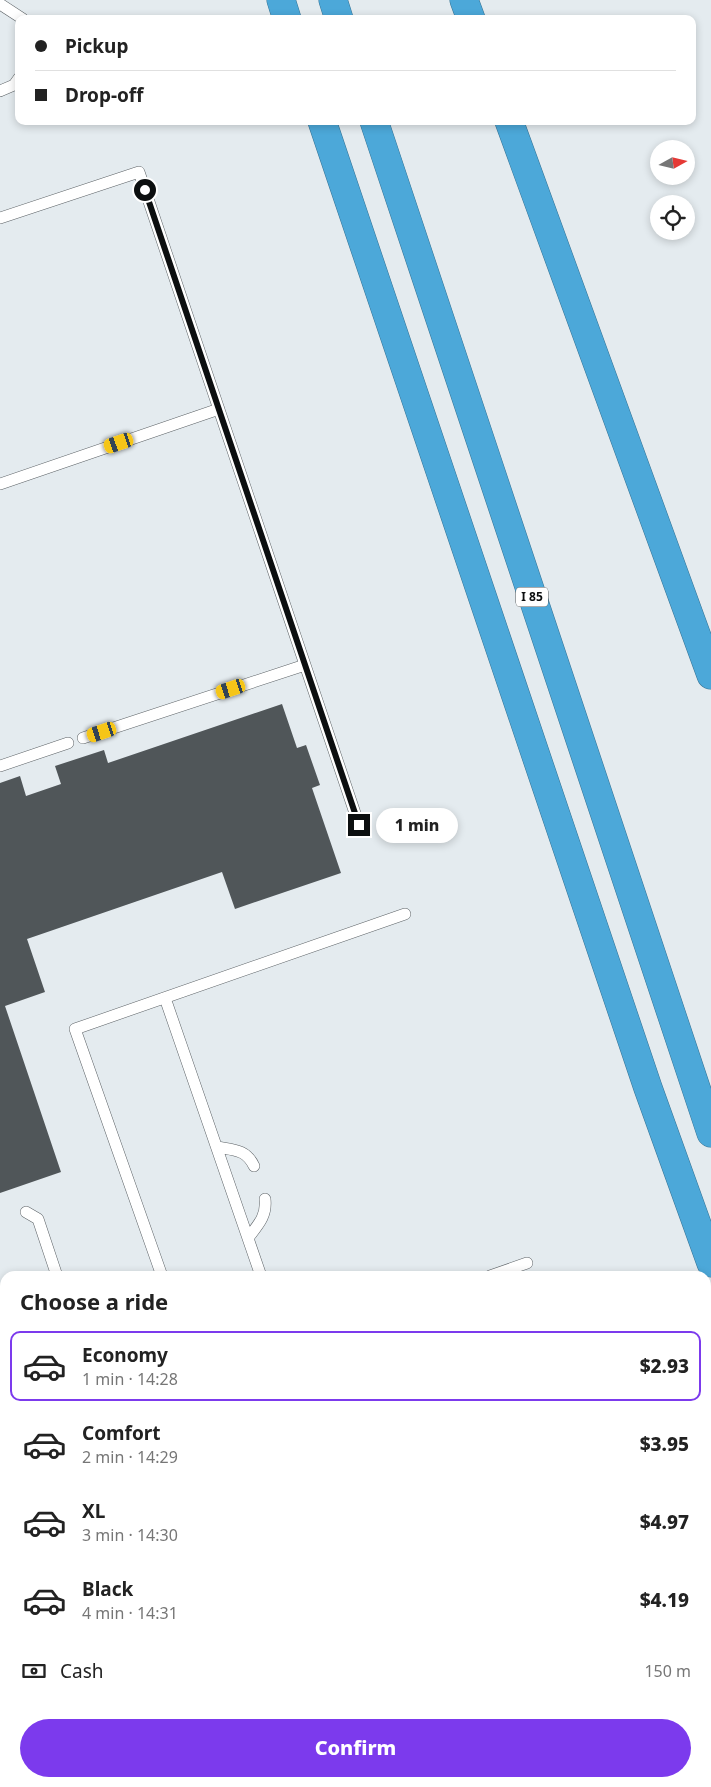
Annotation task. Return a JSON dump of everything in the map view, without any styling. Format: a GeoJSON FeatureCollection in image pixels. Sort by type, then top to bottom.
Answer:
{"type":"FeatureCollection","features":[{"type":"Feature","properties":{"kind":"highway"},"geometry":{"type":"LineString","coordinates":[[281,0],[286,15]]}},
{"type":"Feature","properties":{"kind":"highway"},"geometry":{"type":"LineString","coordinates":[[333,0],[338,15]]}},
{"type":"Feature","properties":{"kind":"highway"},"geometry":{"type":"LineString","coordinates":[[464,0],[470,15]]}},
{"type":"Feature","properties":{"kind":"highway"},"geometry":{"type":"LineString","coordinates":[[323,125],[648,1088],[711,1263]]}},
{"type":"Feature","properties":{"kind":"highway","name":"I 85"},"geometry":{"type":"LineString","coordinates":[[375,125],[711,1133]]}},
{"type":"Feature","properties":{"kind":"highway"},"geometry":{"type":"LineString","coordinates":[[511,125],[711,675]]}},
{"type":"Feature","properties":{"kind":"lane"},"geometry":{"type":"LineString","coordinates":[[0,4],[17,15]]}},
{"type":"Feature","properties":{"kind":"lane"},"geometry":{"type":"LineString","coordinates":[[0,90],[15,84]]}},
{"type":"Feature","properties":{"kind":"lane"},"geometry":{"type":"LineString","coordinates":[[0,218],[139,172],[359,825]]}},
{"type":"Feature","properties":{"kind":"lane"},"geometry":{"type":"LineString","coordinates":[[0,484],[219,409]]}},
{"type":"Feature","properties":{"kind":"lane"},"geometry":{"type":"LineString","coordinates":[[83,738],[305,665]]}},
{"type":"Feature","properties":{"kind":"lane"},"geometry":{"type":"LineString","coordinates":[[0,766],[68,743]]}},
{"type":"Feature","properties":{"kind":"lane"},"geometry":{"type":"LineString","coordinates":[[160,1271],[75,1029],[405,914]]}},
{"type":"Feature","properties":{"kind":"lane"},"geometry":{"type":"LineString","coordinates":[[164,998],[260,1271]]}},
{"type":"Feature","properties":{"kind":"lane"},"geometry":{"type":"LineString","coordinates":[[217,1147],[242,1152],[250,1158],[254,1166]]}},
{"type":"Feature","properties":{"kind":"lane"},"geometry":{"type":"LineString","coordinates":[[248,1238],[263,1217],[266,1209],[265,1199]]}},
{"type":"Feature","properties":{"kind":"lane"},"geometry":{"type":"LineString","coordinates":[[26,1212],[38,1219],[55,1271]]}},
{"type":"Feature","properties":{"kind":"lane"},"geometry":{"type":"LineString","coordinates":[[505,1271],[527,1264]]}},
{"type":"Feature","properties":{"kind":"building"},"geometry":{"type":"Polygon","coordinates":[[[282,704],[297,748],[306,745],[320,785],[312,788],[341,873],[235,909],[222,872],[27,939],[45,992],[5,1006],[61,1172],[0,1193],[0,783],[20,776],[26,796],[61,784],[55,766],[104,750],[108,763],[282,704]]]}},
{"type":"Feature","properties":{"kind":"route"},"geometry":{"type":"LineString","coordinates":[[145,190],[359,825]]}}]}
